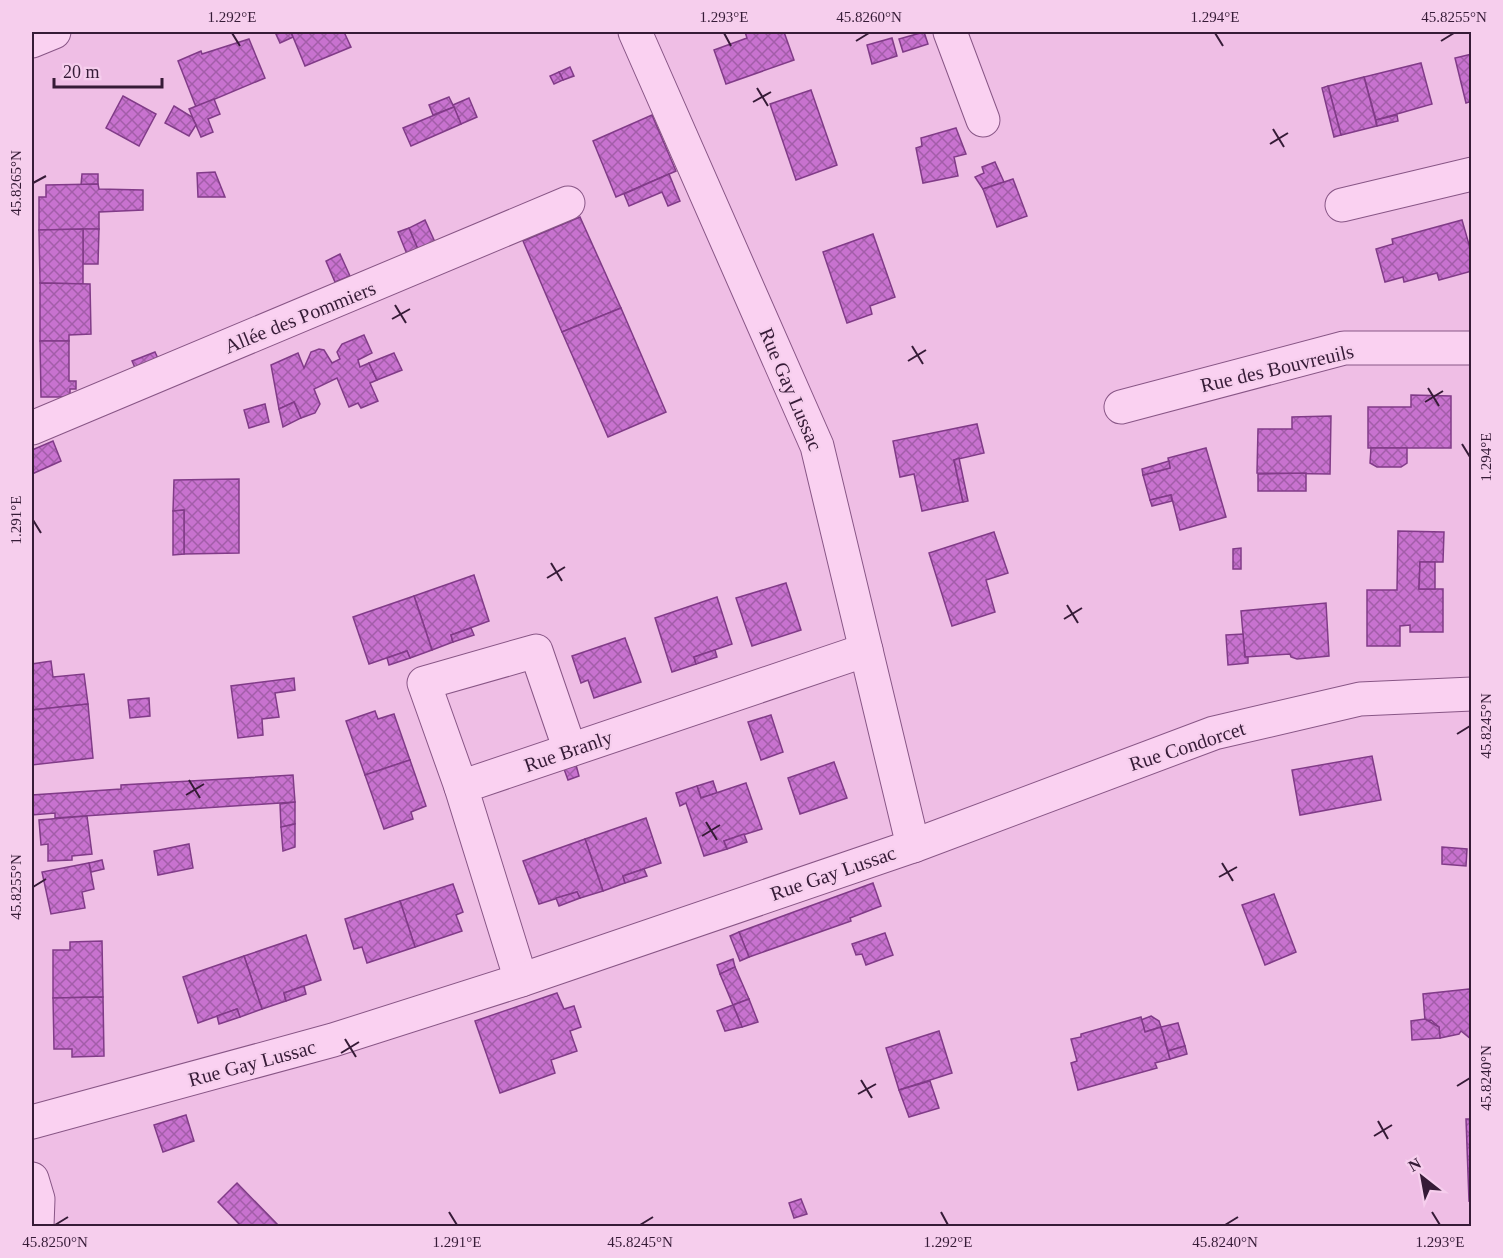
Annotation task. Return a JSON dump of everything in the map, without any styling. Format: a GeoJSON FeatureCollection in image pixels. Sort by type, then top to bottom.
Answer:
{"type":"FeatureCollection","features":[{"type":"Feature","properties":{"kind":"street"},"geometry":{"type":"LineString","coordinates":[[32,41],[54,32]]}},
{"type":"Feature","properties":{"kind":"street","name":"Rue Gay Lussac"},"geometry":{"type":"LineString","coordinates":[[32,1122],[333,1040],[521,980],[913,846],[817,446],[635,32]]}},
{"type":"Feature","properties":{"kind":"street"},"geometry":{"type":"LineString","coordinates":[[950,32],[983,120]]}},
{"type":"Feature","properties":{"kind":"street"},"geometry":{"type":"LineString","coordinates":[[1342,205],[1472,174]]}},
{"type":"Feature","properties":{"kind":"street","name":"Allée des Pommiers"},"geometry":{"type":"LineString","coordinates":[[32,428],[568,203]]}},
{"type":"Feature","properties":{"kind":"street","name":"Rue des Bouvreuils"},"geometry":{"type":"LineString","coordinates":[[1121,407],[1344,348],[1472,348]]}},
{"type":"Feature","properties":{"kind":"street","name":"Rue Branly"},"geometry":{"type":"LineString","coordinates":[[460,787],[866,650]]}},
{"type":"Feature","properties":{"kind":"street"},"geometry":{"type":"LineString","coordinates":[[521,980],[460,787],[424,683],[536,651],[570,750]]}},
{"type":"Feature","properties":{"kind":"street","name":"Rue Condorcet"},"geometry":{"type":"LineString","coordinates":[[913,846],[1214,733],[1360,699],[1472,694]]}},
{"type":"Feature","properties":{"kind":"street"},"geometry":{"type":"LineString","coordinates":[[32,1179],[38,1199],[37,1227]]}},
{"type":"Feature","properties":{"kind":"building"},"geometry":{"type":"Polygon","coordinates":[[[275,32],[291,32],[293,37],[280,43],[275,32]]]}},
{"type":"Feature","properties":{"kind":"building"},"geometry":{"type":"Polygon","coordinates":[[[291,32],[344,32],[351,47],[305,66],[291,32]]]}},
{"type":"Feature","properties":{"kind":"building"},"geometry":{"type":"Polygon","coordinates":[[[745,32],[784,32],[794,60],[726,84],[714,50],[747,38],[745,32]]]}},
{"type":"Feature","properties":{"kind":"building"},"geometry":{"type":"Polygon","coordinates":[[[924,32],[928,44],[903,52],[899,39],[924,32]]]}},
{"type":"Feature","properties":{"kind":"building"},"geometry":{"type":"Polygon","coordinates":[[[892,38],[897,56],[872,64],[867,45],[892,38]]]}},
{"type":"Feature","properties":{"kind":"building"},"geometry":{"type":"Polygon","coordinates":[[[249,39],[265,78],[196,107],[178,61],[201,51],[202,54],[249,39]]]}},
{"type":"Feature","properties":{"kind":"building"},"geometry":{"type":"Polygon","coordinates":[[[1472,54],[1472,101],[1466,103],[1455,58],[1472,54]]]}},
{"type":"Feature","properties":{"kind":"building"},"geometry":{"type":"Polygon","coordinates":[[[1421,63],[1432,104],[1376,120],[1364,77],[1421,63]]]}},
{"type":"Feature","properties":{"kind":"building"},"geometry":{"type":"Polygon","coordinates":[[[570,67],[574,76],[563,80],[559,72],[570,67]]]}},
{"type":"Feature","properties":{"kind":"building"},"geometry":{"type":"Polygon","coordinates":[[[559,72],[563,80],[554,84],[550,76],[559,72]]]}},
{"type":"Feature","properties":{"kind":"building"},"geometry":{"type":"Polygon","coordinates":[[[1364,77],[1377,126],[1341,135],[1328,86],[1364,77]]]}},
{"type":"Feature","properties":{"kind":"building"},"geometry":{"type":"Polygon","coordinates":[[[1328,86],[1341,135],[1334,137],[1322,88],[1328,86]]]}},
{"type":"Feature","properties":{"kind":"building"},"geometry":{"type":"Polygon","coordinates":[[[811,90],[837,165],[796,180],[770,104],[811,90]]]}},
{"type":"Feature","properties":{"kind":"building"},"geometry":{"type":"Polygon","coordinates":[[[123,96],[156,114],[139,146],[106,128],[123,96]]]}},
{"type":"Feature","properties":{"kind":"building"},"geometry":{"type":"Polygon","coordinates":[[[449,97],[454,107],[433,115],[429,105],[449,97]]]}},
{"type":"Feature","properties":{"kind":"building"},"geometry":{"type":"Polygon","coordinates":[[[469,98],[477,117],[461,124],[453,105],[469,98]]]}},
{"type":"Feature","properties":{"kind":"building"},"geometry":{"type":"Polygon","coordinates":[[[214,99],[220,114],[208,119],[213,132],[201,137],[189,109],[214,99]]]}},
{"type":"Feature","properties":{"kind":"building"},"geometry":{"type":"Polygon","coordinates":[[[174,106],[192,117],[196,125],[189,136],[165,123],[174,106]]]}},
{"type":"Feature","properties":{"kind":"building"},"geometry":{"type":"Polygon","coordinates":[[[454,107],[461,124],[411,146],[403,128],[454,107]]]}},
{"type":"Feature","properties":{"kind":"building"},"geometry":{"type":"Polygon","coordinates":[[[652,115],[676,171],[616,197],[593,141],[652,115]]]}},
{"type":"Feature","properties":{"kind":"building"},"geometry":{"type":"Polygon","coordinates":[[[1397,115],[1398,121],[1377,126],[1376,120],[1397,115]]]}},
{"type":"Feature","properties":{"kind":"building"},"geometry":{"type":"Polygon","coordinates":[[[956,128],[966,154],[954,157],[958,176],[923,183],[916,148],[922,146],[921,138],[956,128]]]}},
{"type":"Feature","properties":{"kind":"building"},"geometry":{"type":"Polygon","coordinates":[[[995,162],[1004,182],[983,189],[975,177],[984,173],[982,167],[995,162]]]}},
{"type":"Feature","properties":{"kind":"building"},"geometry":{"type":"Polygon","coordinates":[[[215,172],[225,197],[198,197],[197,173],[215,172]]]}},
{"type":"Feature","properties":{"kind":"building"},"geometry":{"type":"Polygon","coordinates":[[[82,174],[98,174],[98,184],[81,185],[82,174]]]}},
{"type":"Feature","properties":{"kind":"building"},"geometry":{"type":"Polygon","coordinates":[[[669,174],[680,201],[668,206],[662,192],[629,206],[624,194],[669,174]]]}},
{"type":"Feature","properties":{"kind":"building"},"geometry":{"type":"Polygon","coordinates":[[[1013,179],[1027,216],[997,227],[983,189],[1013,179]]]}},
{"type":"Feature","properties":{"kind":"building"},"geometry":{"type":"Polygon","coordinates":[[[98,184],[99,189],[143,190],[143,210],[99,212],[99,229],[39,230],[39,197],[46,197],[46,185],[98,184]]]}},
{"type":"Feature","properties":{"kind":"building"},"geometry":{"type":"Polygon","coordinates":[[[580,217],[621,308],[562,332],[523,241],[580,217]]]}},
{"type":"Feature","properties":{"kind":"building"},"geometry":{"type":"Polygon","coordinates":[[[425,220],[439,251],[422,259],[409,228],[425,220]]]}},
{"type":"Feature","properties":{"kind":"building"},"geometry":{"type":"Polygon","coordinates":[[[1462,220],[1472,255],[1472,271],[1439,280],[1437,273],[1404,282],[1403,277],[1385,282],[1376,249],[1393,244],[1392,239],[1462,220]]]}},
{"type":"Feature","properties":{"kind":"building"},"geometry":{"type":"Polygon","coordinates":[[[409,228],[422,259],[411,264],[398,232],[409,228]]]}},
{"type":"Feature","properties":{"kind":"building"},"geometry":{"type":"Polygon","coordinates":[[[83,229],[99,229],[98,264],[83,264],[83,229]]]}},
{"type":"Feature","properties":{"kind":"building"},"geometry":{"type":"Polygon","coordinates":[[[83,229],[83,284],[40,283],[39,230],[83,229]]]}},
{"type":"Feature","properties":{"kind":"building"},"geometry":{"type":"Polygon","coordinates":[[[873,234],[895,297],[870,306],[872,314],[847,323],[823,252],[873,234]]]}},
{"type":"Feature","properties":{"kind":"building"},"geometry":{"type":"Polygon","coordinates":[[[340,254],[350,276],[335,282],[326,261],[340,254]]]}},
{"type":"Feature","properties":{"kind":"building"},"geometry":{"type":"Polygon","coordinates":[[[40,283],[90,284],[91,334],[69,335],[69,341],[40,341],[40,283]]]}},
{"type":"Feature","properties":{"kind":"building"},"geometry":{"type":"Polygon","coordinates":[[[621,308],[666,412],[608,437],[562,332],[621,308]]]}},
{"type":"Feature","properties":{"kind":"building"},"geometry":{"type":"Polygon","coordinates":[[[364,335],[372,353],[358,360],[360,367],[369,363],[377,380],[370,383],[378,401],[361,408],[358,403],[349,407],[337,378],[314,389],[320,404],[315,413],[301,418],[294,402],[279,409],[271,365],[298,353],[304,368],[311,352],[319,349],[324,350],[332,363],[340,359],[337,352],[342,344],[364,335]]]}},
{"type":"Feature","properties":{"kind":"building"},"geometry":{"type":"Polygon","coordinates":[[[40,341],[69,341],[69,381],[76,381],[76,389],[70,389],[70,397],[41,397],[40,341]]]}},
{"type":"Feature","properties":{"kind":"building"},"geometry":{"type":"Polygon","coordinates":[[[155,352],[163,369],[140,379],[132,361],[155,352]]]}},
{"type":"Feature","properties":{"kind":"building"},"geometry":{"type":"Polygon","coordinates":[[[394,353],[402,370],[377,380],[369,363],[394,353]]]}},
{"type":"Feature","properties":{"kind":"building"},"geometry":{"type":"Polygon","coordinates":[[[1411,395],[1451,396],[1451,448],[1368,448],[1368,407],[1411,407],[1411,395]]]}},
{"type":"Feature","properties":{"kind":"building"},"geometry":{"type":"Polygon","coordinates":[[[294,402],[301,418],[283,427],[279,409],[294,402]]]}},
{"type":"Feature","properties":{"kind":"building"},"geometry":{"type":"Polygon","coordinates":[[[265,404],[269,422],[249,428],[244,410],[265,404]]]}},
{"type":"Feature","properties":{"kind":"building"},"geometry":{"type":"Polygon","coordinates":[[[1331,416],[1330,474],[1257,473],[1258,429],[1292,429],[1292,417],[1331,416]]]}},
{"type":"Feature","properties":{"kind":"building"},"geometry":{"type":"Polygon","coordinates":[[[977,424],[984,453],[954,460],[963,502],[922,511],[914,474],[900,477],[893,441],[977,424]]]}},
{"type":"Feature","properties":{"kind":"building"},"geometry":{"type":"Polygon","coordinates":[[[53,441],[61,461],[32,474],[32,450],[53,441]]]}},
{"type":"Feature","properties":{"kind":"building"},"geometry":{"type":"Polygon","coordinates":[[[1206,448],[1226,517],[1180,530],[1171,495],[1150,500],[1143,475],[1170,468],[1168,458],[1206,448]]]}},
{"type":"Feature","properties":{"kind":"building"},"geometry":{"type":"Polygon","coordinates":[[[1371,448],[1407,448],[1407,463],[1401,467],[1377,467],[1370,463],[1371,448]]]}},
{"type":"Feature","properties":{"kind":"building"},"geometry":{"type":"Polygon","coordinates":[[[959,458],[968,501],[963,502],[954,460],[959,458]]]}},
{"type":"Feature","properties":{"kind":"building"},"geometry":{"type":"Polygon","coordinates":[[[1169,461],[1170,468],[1143,475],[1142,469],[1169,461]]]}},
{"type":"Feature","properties":{"kind":"building"},"geometry":{"type":"Polygon","coordinates":[[[1306,473],[1306,491],[1258,491],[1258,474],[1306,473]]]}},
{"type":"Feature","properties":{"kind":"building"},"geometry":{"type":"Polygon","coordinates":[[[239,479],[239,553],[184,554],[184,510],[173,511],[174,480],[239,479]]]}},
{"type":"Feature","properties":{"kind":"building"},"geometry":{"type":"Polygon","coordinates":[[[1171,495],[1172,501],[1152,506],[1150,500],[1171,495]]]}},
{"type":"Feature","properties":{"kind":"building"},"geometry":{"type":"Polygon","coordinates":[[[184,510],[184,554],[173,555],[173,511],[184,510]]]}},
{"type":"Feature","properties":{"kind":"building"},"geometry":{"type":"Polygon","coordinates":[[[1398,531],[1444,532],[1443,562],[1420,562],[1419,589],[1443,589],[1443,632],[1410,632],[1410,625],[1400,626],[1400,646],[1367,646],[1367,590],[1397,590],[1398,531]]]}},
{"type":"Feature","properties":{"kind":"building"},"geometry":{"type":"Polygon","coordinates":[[[994,532],[1008,573],[986,580],[995,612],[952,626],[929,553],[994,532]]]}},
{"type":"Feature","properties":{"kind":"building"},"geometry":{"type":"Polygon","coordinates":[[[1241,548],[1241,569],[1233,569],[1233,549],[1241,548]]]}},
{"type":"Feature","properties":{"kind":"building"},"geometry":{"type":"Polygon","coordinates":[[[1420,562],[1435,562],[1435,589],[1419,589],[1420,562]]]}},
{"type":"Feature","properties":{"kind":"building"},"geometry":{"type":"Polygon","coordinates":[[[474,575],[489,621],[451,635],[453,642],[432,650],[414,596],[474,575]]]}},
{"type":"Feature","properties":{"kind":"building"},"geometry":{"type":"Polygon","coordinates":[[[786,583],[801,630],[752,646],[736,598],[786,583]]]}},
{"type":"Feature","properties":{"kind":"building"},"geometry":{"type":"Polygon","coordinates":[[[414,596],[432,650],[410,658],[407,651],[369,664],[353,617],[414,596]]]}},
{"type":"Feature","properties":{"kind":"building"},"geometry":{"type":"Polygon","coordinates":[[[717,597],[732,644],[694,657],[696,664],[672,672],[655,618],[717,597]]]}},
{"type":"Feature","properties":{"kind":"building"},"geometry":{"type":"Polygon","coordinates":[[[1326,603],[1329,656],[1297,659],[1291,657],[1290,654],[1245,657],[1241,611],[1326,603]]]}},
{"type":"Feature","properties":{"kind":"building"},"geometry":{"type":"Polygon","coordinates":[[[471,628],[474,635],[453,642],[451,635],[471,628]]]}},
{"type":"Feature","properties":{"kind":"building"},"geometry":{"type":"Polygon","coordinates":[[[1243,634],[1245,657],[1248,657],[1248,663],[1228,665],[1226,635],[1243,634]]]}},
{"type":"Feature","properties":{"kind":"building"},"geometry":{"type":"Polygon","coordinates":[[[625,638],[641,682],[594,698],[588,680],[581,683],[572,656],[625,638]]]}},
{"type":"Feature","properties":{"kind":"building"},"geometry":{"type":"Polygon","coordinates":[[[715,650],[717,657],[696,664],[694,657],[715,650]]]}},
{"type":"Feature","properties":{"kind":"building"},"geometry":{"type":"Polygon","coordinates":[[[407,651],[410,658],[389,665],[387,658],[407,651]]]}},
{"type":"Feature","properties":{"kind":"building"},"geometry":{"type":"Polygon","coordinates":[[[51,661],[53,677],[84,674],[88,704],[32,710],[32,664],[51,661]]]}},
{"type":"Feature","properties":{"kind":"building"},"geometry":{"type":"Polygon","coordinates":[[[294,678],[295,690],[275,693],[279,717],[262,719],[263,735],[238,738],[231,686],[294,678]]]}},
{"type":"Feature","properties":{"kind":"building"},"geometry":{"type":"Polygon","coordinates":[[[149,698],[150,716],[130,718],[128,700],[149,698]]]}},
{"type":"Feature","properties":{"kind":"building"},"geometry":{"type":"Polygon","coordinates":[[[88,704],[93,758],[32,765],[32,710],[88,704]]]}},
{"type":"Feature","properties":{"kind":"building"},"geometry":{"type":"Polygon","coordinates":[[[375,711],[378,719],[394,714],[410,760],[365,775],[346,721],[375,711]]]}},
{"type":"Feature","properties":{"kind":"building"},"geometry":{"type":"Polygon","coordinates":[[[771,715],[783,752],[761,760],[748,722],[771,715]]]}},
{"type":"Feature","properties":{"kind":"building"},"geometry":{"type":"Polygon","coordinates":[[[1372,756],[1381,800],[1300,815],[1292,770],[1372,756]]]}},
{"type":"Feature","properties":{"kind":"building"},"geometry":{"type":"Polygon","coordinates":[[[410,760],[426,806],[411,812],[413,819],[384,829],[365,775],[410,760]]]}},
{"type":"Feature","properties":{"kind":"building"},"geometry":{"type":"Polygon","coordinates":[[[834,762],[847,798],[800,814],[788,778],[834,762]]]}},
{"type":"Feature","properties":{"kind":"building"},"geometry":{"type":"Polygon","coordinates":[[[576,765],[579,776],[568,780],[564,769],[576,765]]]}},
{"type":"Feature","properties":{"kind":"building"},"geometry":{"type":"Polygon","coordinates":[[[293,775],[295,802],[55,818],[55,813],[32,815],[32,795],[121,789],[121,785],[293,775]]]}},
{"type":"Feature","properties":{"kind":"building"},"geometry":{"type":"Polygon","coordinates":[[[713,781],[717,793],[701,798],[697,786],[713,781]]]}},
{"type":"Feature","properties":{"kind":"building"},"geometry":{"type":"Polygon","coordinates":[[[746,783],[762,829],[724,841],[727,849],[704,856],[686,803],[680,806],[676,793],[697,786],[701,798],[746,783]]]}},
{"type":"Feature","properties":{"kind":"building"},"geometry":{"type":"Polygon","coordinates":[[[295,802],[295,824],[281,827],[280,804],[295,802]]]}},
{"type":"Feature","properties":{"kind":"building"},"geometry":{"type":"Polygon","coordinates":[[[87,816],[92,854],[72,856],[72,860],[48,861],[48,844],[41,845],[39,820],[87,816]]]}},
{"type":"Feature","properties":{"kind":"building"},"geometry":{"type":"Polygon","coordinates":[[[646,818],[661,863],[623,876],[625,883],[603,891],[585,839],[646,818]]]}},
{"type":"Feature","properties":{"kind":"building"},"geometry":{"type":"Polygon","coordinates":[[[295,824],[295,847],[283,851],[281,827],[295,824]]]}},
{"type":"Feature","properties":{"kind":"building"},"geometry":{"type":"Polygon","coordinates":[[[744,834],[747,842],[727,849],[724,841],[744,834]]]}},
{"type":"Feature","properties":{"kind":"building"},"geometry":{"type":"Polygon","coordinates":[[[585,839],[603,891],[580,898],[577,892],[539,904],[523,861],[585,839]]]}},
{"type":"Feature","properties":{"kind":"building"},"geometry":{"type":"Polygon","coordinates":[[[189,844],[193,868],[158,875],[154,851],[189,844]]]}},
{"type":"Feature","properties":{"kind":"building"},"geometry":{"type":"Polygon","coordinates":[[[1442,847],[1467,849],[1466,866],[1442,864],[1442,847]]]}},
{"type":"Feature","properties":{"kind":"building"},"geometry":{"type":"Polygon","coordinates":[[[102,860],[104,869],[91,872],[89,863],[102,860]]]}},
{"type":"Feature","properties":{"kind":"building"},"geometry":{"type":"Polygon","coordinates":[[[89,863],[94,889],[82,892],[85,908],[51,914],[42,872],[89,863]]]}},
{"type":"Feature","properties":{"kind":"building"},"geometry":{"type":"Polygon","coordinates":[[[644,869],[647,876],[625,883],[623,876],[644,869]]]}},
{"type":"Feature","properties":{"kind":"building"},"geometry":{"type":"Polygon","coordinates":[[[873,883],[881,906],[850,918],[851,921],[749,957],[739,932],[873,883]]]}},
{"type":"Feature","properties":{"kind":"building"},"geometry":{"type":"Polygon","coordinates":[[[453,884],[463,912],[456,915],[462,931],[415,947],[400,901],[453,884]]]}},
{"type":"Feature","properties":{"kind":"building"},"geometry":{"type":"Polygon","coordinates":[[[577,892],[580,898],[559,906],[556,898],[577,892]]]}},
{"type":"Feature","properties":{"kind":"building"},"geometry":{"type":"Polygon","coordinates":[[[1274,894],[1296,952],[1265,965],[1242,905],[1274,894]]]}},
{"type":"Feature","properties":{"kind":"building"},"geometry":{"type":"Polygon","coordinates":[[[400,901],[415,947],[367,963],[362,947],[354,949],[345,919],[400,901]]]}},
{"type":"Feature","properties":{"kind":"building"},"geometry":{"type":"Polygon","coordinates":[[[739,932],[749,957],[740,961],[730,936],[739,932]]]}},
{"type":"Feature","properties":{"kind":"building"},"geometry":{"type":"Polygon","coordinates":[[[885,933],[893,955],[866,965],[862,954],[856,955],[852,944],[885,933]]]}},
{"type":"Feature","properties":{"kind":"building"},"geometry":{"type":"Polygon","coordinates":[[[306,935],[321,980],[284,993],[286,1001],[262,1009],[244,956],[306,935]]]}},
{"type":"Feature","properties":{"kind":"building"},"geometry":{"type":"Polygon","coordinates":[[[102,941],[103,997],[53,998],[53,950],[70,950],[70,942],[102,941]]]}},
{"type":"Feature","properties":{"kind":"building"},"geometry":{"type":"Polygon","coordinates":[[[244,956],[262,1009],[240,1017],[237,1009],[198,1023],[183,977],[244,956]]]}},
{"type":"Feature","properties":{"kind":"building"},"geometry":{"type":"Polygon","coordinates":[[[733,959],[735,967],[720,974],[717,965],[733,959]]]}},
{"type":"Feature","properties":{"kind":"building"},"geometry":{"type":"Polygon","coordinates":[[[735,967],[749,999],[733,1005],[720,974],[735,967]]]}},
{"type":"Feature","properties":{"kind":"building"},"geometry":{"type":"Polygon","coordinates":[[[304,986],[306,994],[286,1001],[284,993],[304,986]]]}},
{"type":"Feature","properties":{"kind":"building"},"geometry":{"type":"Polygon","coordinates":[[[1472,990],[1472,1040],[1461,1031],[1459,1034],[1440,1038],[1439,1027],[1431,1020],[1425,1021],[1423,994],[1472,990]]]}},
{"type":"Feature","properties":{"kind":"building"},"geometry":{"type":"Polygon","coordinates":[[[557,993],[564,1009],[574,1006],[581,1027],[570,1031],[577,1051],[551,1060],[555,1073],[500,1093],[475,1021],[557,993]]]}},
{"type":"Feature","properties":{"kind":"building"},"geometry":{"type":"Polygon","coordinates":[[[103,997],[104,1056],[72,1057],[72,1049],[54,1049],[53,998],[103,997]]]}},
{"type":"Feature","properties":{"kind":"building"},"geometry":{"type":"Polygon","coordinates":[[[749,999],[758,1022],[742,1027],[733,1005],[749,999]]]}},
{"type":"Feature","properties":{"kind":"building"},"geometry":{"type":"Polygon","coordinates":[[[733,1005],[742,1027],[725,1031],[717,1011],[733,1005]]]}},
{"type":"Feature","properties":{"kind":"building"},"geometry":{"type":"Polygon","coordinates":[[[237,1009],[240,1017],[219,1024],[217,1016],[237,1009]]]}},
{"type":"Feature","properties":{"kind":"building"},"geometry":{"type":"Polygon","coordinates":[[[1151,1016],[1159,1021],[1161,1027],[1145,1032],[1141,1020],[1151,1016]]]}},
{"type":"Feature","properties":{"kind":"building"},"geometry":{"type":"Polygon","coordinates":[[[1141,1017],[1145,1032],[1161,1027],[1170,1059],[1155,1063],[1157,1068],[1078,1090],[1071,1063],[1077,1061],[1071,1039],[1141,1017]]]}},
{"type":"Feature","properties":{"kind":"building"},"geometry":{"type":"Polygon","coordinates":[[[1425,1019],[1439,1027],[1440,1038],[1412,1040],[1411,1021],[1425,1019]]]}},
{"type":"Feature","properties":{"kind":"building"},"geometry":{"type":"Polygon","coordinates":[[[1178,1023],[1185,1046],[1168,1051],[1161,1027],[1178,1023]]]}},
{"type":"Feature","properties":{"kind":"building"},"geometry":{"type":"Polygon","coordinates":[[[939,1031],[952,1073],[899,1090],[886,1048],[939,1031]]]}},
{"type":"Feature","properties":{"kind":"building"},"geometry":{"type":"Polygon","coordinates":[[[1185,1046],[1187,1054],[1170,1059],[1168,1051],[1185,1046]]]}},
{"type":"Feature","properties":{"kind":"building"},"geometry":{"type":"Polygon","coordinates":[[[930,1081],[939,1108],[909,1117],[899,1090],[930,1081]]]}},
{"type":"Feature","properties":{"kind":"building"},"geometry":{"type":"Polygon","coordinates":[[[186,1115],[194,1141],[163,1152],[154,1125],[186,1115]]]}},
{"type":"Feature","properties":{"kind":"building"},"geometry":{"type":"Polygon","coordinates":[[[1466,1119],[1472,1119],[1472,1200],[1469,1201],[1466,1119]]]}},
{"type":"Feature","properties":{"kind":"building"},"geometry":{"type":"Polygon","coordinates":[[[237,1183],[279,1226],[241,1226],[218,1202],[237,1183]]]}},
{"type":"Feature","properties":{"kind":"building"},"geometry":{"type":"Polygon","coordinates":[[[801,1199],[807,1214],[794,1218],[789,1203],[801,1199]]]}}]}
